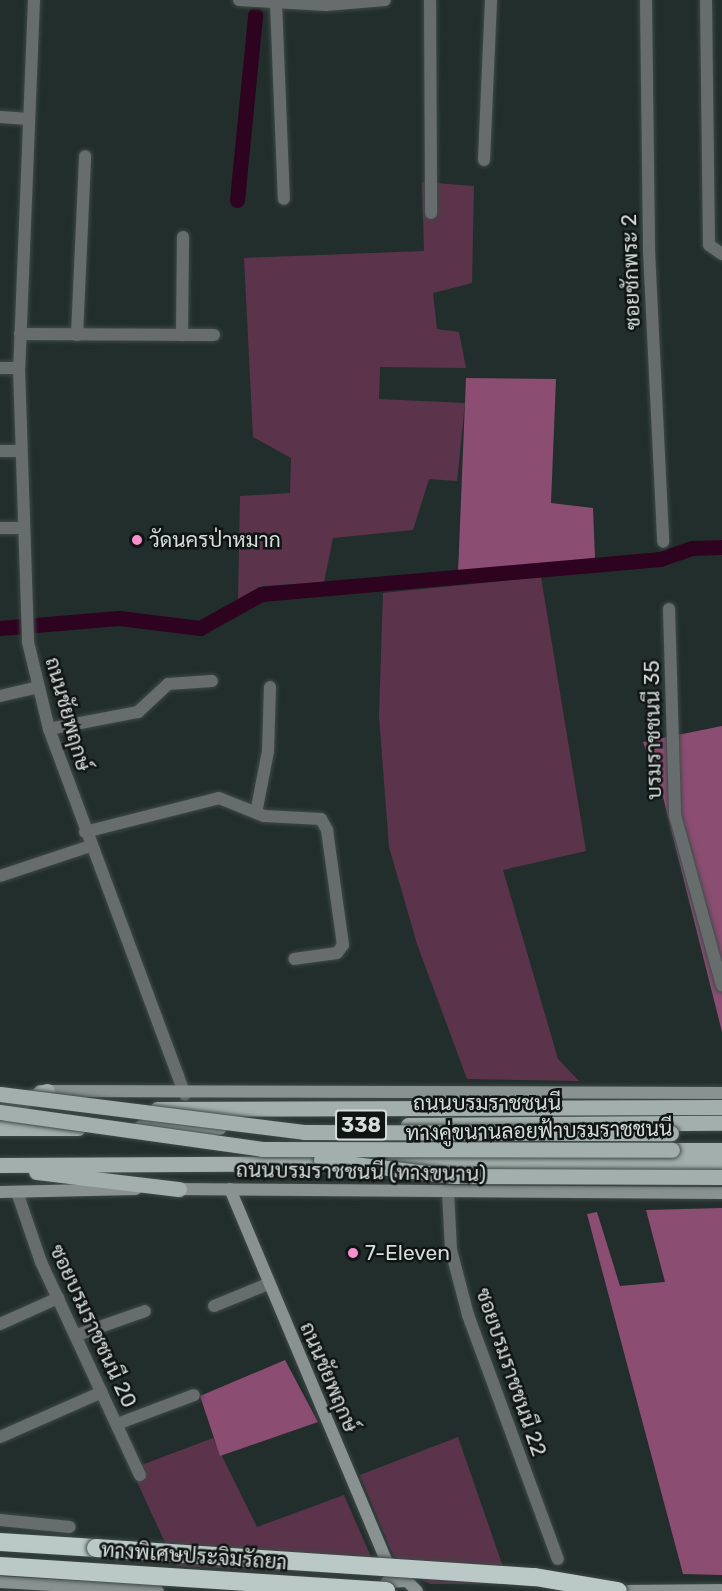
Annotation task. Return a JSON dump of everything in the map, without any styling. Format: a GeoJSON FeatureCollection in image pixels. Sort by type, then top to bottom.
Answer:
{"type":"FeatureCollection","features":[{"type":"Feature","properties":{"kind":"highway"},"geometry":{"type":"LineString","coordinates":[[0,1542],[535,1576],[618,1591]]}},
{"type":"Feature","properties":{"kind":"highway","name":"ทางพิเศษประจิมรัถยา"},"geometry":{"type":"LineString","coordinates":[[0,1566],[390,1585]]}},
{"type":"Feature","properties":{"kind":"main road"},"geometry":{"type":"LineString","coordinates":[[0,1111],[47,1091]]}},
{"type":"Feature","properties":{"kind":"main road","name":"338"},"geometry":{"type":"LineString","coordinates":[[0,1092],[722,1093]]}},
{"type":"Feature","properties":{"kind":"main road","name":"ทางคู่ขนานลอยฟ้าบรมราชชนนี"},"geometry":{"type":"LineString","coordinates":[[0,1092],[304,1132],[722,1133]]}},
{"type":"Feature","properties":{"kind":"main road"},"geometry":{"type":"LineString","coordinates":[[136,1109],[722,1107]]}},
{"type":"Feature","properties":{"kind":"main road","name":"ทางคู่ขนานลอยฟ้าบรมราชชนนี"},"geometry":{"type":"LineString","coordinates":[[0,1111],[262,1149],[722,1150]]}},
{"type":"Feature","properties":{"kind":"main road","name":"ถนนบรมราชชนนี"},"geometry":{"type":"LineString","coordinates":[[0,1128],[722,1124]]}},
{"type":"Feature","properties":{"kind":"main road"},"geometry":{"type":"LineString","coordinates":[[262,1149],[454,1176],[722,1177]]}},
{"type":"Feature","properties":{"kind":"main road","name":"338"},"geometry":{"type":"LineString","coordinates":[[0,1166],[722,1165]]}},
{"type":"Feature","properties":{"kind":"main road"},"geometry":{"type":"LineString","coordinates":[[0,1166],[179,1189]]}},
{"type":"Feature","properties":{"kind":"main road","name":"ถนนบรมราชชนนี (ทางขนาน)"},"geometry":{"type":"LineString","coordinates":[[0,1192],[230,1189],[722,1193]]}},
{"type":"Feature","properties":{"kind":"main road","name":"ถนนชัยพฤกษ์"},"geometry":{"type":"LineString","coordinates":[[230,1189],[390,1585]]}},
{"type":"Feature","properties":{"kind":"main road"},"geometry":{"type":"LineString","coordinates":[[0,1573],[344,1591]]}},
{"type":"Feature","properties":{"kind":"main road"},"geometry":{"type":"LineString","coordinates":[[0,1582],[158,1591]]}},
{"type":"Feature","properties":{"kind":"main road"},"geometry":{"type":"LineString","coordinates":[[378,1591],[390,1585],[424,1591]]}},
{"type":"Feature","properties":{"kind":"main road"},"geometry":{"type":"LineString","coordinates":[[628,1591],[722,1590]]}},
{"type":"Feature","properties":{"kind":"street","name":"ถนนชัยพฤกษ์"},"geometry":{"type":"LineString","coordinates":[[34,0],[19,368],[22,528],[28,642],[36,688],[49,729],[90,846],[185,1094]]}},
{"type":"Feature","properties":{"kind":"street"},"geometry":{"type":"LineString","coordinates":[[239,0],[276,3],[385,0]]}},
{"type":"Feature","properties":{"kind":"street"},"geometry":{"type":"LineString","coordinates":[[430,0],[431,213]]}},
{"type":"Feature","properties":{"kind":"street"},"geometry":{"type":"LineString","coordinates":[[484,160],[490,0]]}},
{"type":"Feature","properties":{"kind":"street","name":"ซอยชักพระ 2"},"geometry":{"type":"LineString","coordinates":[[646,0],[649,251],[663,542]]}},
{"type":"Feature","properties":{"kind":"street"},"geometry":{"type":"LineString","coordinates":[[706,0],[709,246],[722,254]]}},
{"type":"Feature","properties":{"kind":"street"},"geometry":{"type":"LineString","coordinates":[[276,3],[284,199]]}},
{"type":"Feature","properties":{"kind":"street"},"geometry":{"type":"LineString","coordinates":[[0,117],[29,119]]}},
{"type":"Feature","properties":{"kind":"street"},"geometry":{"type":"LineString","coordinates":[[77,335],[85,156]]}},
{"type":"Feature","properties":{"kind":"street"},"geometry":{"type":"LineString","coordinates":[[182,335],[183,237]]}},
{"type":"Feature","properties":{"kind":"street"},"geometry":{"type":"LineString","coordinates":[[20,334],[214,335]]}},
{"type":"Feature","properties":{"kind":"street"},"geometry":{"type":"LineString","coordinates":[[0,368],[19,368]]}},
{"type":"Feature","properties":{"kind":"street"},"geometry":{"type":"LineString","coordinates":[[0,451],[21,451]]}},
{"type":"Feature","properties":{"kind":"street"},"geometry":{"type":"LineString","coordinates":[[0,528],[22,528]]}},
{"type":"Feature","properties":{"kind":"street","name":"บรมราชชนนี 35"},"geometry":{"type":"LineString","coordinates":[[669,609],[675,815],[722,986]]}},
{"type":"Feature","properties":{"kind":"street"},"geometry":{"type":"LineString","coordinates":[[49,729],[138,712],[168,684],[212,681]]}},
{"type":"Feature","properties":{"kind":"street"},"geometry":{"type":"LineString","coordinates":[[256,813],[268,752],[270,687]]}},
{"type":"Feature","properties":{"kind":"street"},"geometry":{"type":"LineString","coordinates":[[0,696],[36,688]]}},
{"type":"Feature","properties":{"kind":"street"},"geometry":{"type":"LineString","coordinates":[[85,832],[206,798],[229,799],[256,813],[314,817],[327,830],[341,951],[294,959]]}},
{"type":"Feature","properties":{"kind":"street"},"geometry":{"type":"LineString","coordinates":[[0,876],[90,846]]}},
{"type":"Feature","properties":{"kind":"street","name":"ซอยบรมราชชนนี 20"},"geometry":{"type":"LineString","coordinates":[[17,1192],[58,1298],[140,1474]]}},
{"type":"Feature","properties":{"kind":"street","name":"ซอยบรมราชชนนี 22"},"geometry":{"type":"LineString","coordinates":[[448,1192],[450,1241],[468,1315],[558,1559]]}},
{"type":"Feature","properties":{"kind":"street"},"geometry":{"type":"LineString","coordinates":[[214,1306],[268,1284]]}},
{"type":"Feature","properties":{"kind":"street"},"geometry":{"type":"LineString","coordinates":[[0,1324],[58,1298]]}},
{"type":"Feature","properties":{"kind":"street"},"geometry":{"type":"LineString","coordinates":[[77,1335],[145,1311]]}},
{"type":"Feature","properties":{"kind":"street"},"geometry":{"type":"LineString","coordinates":[[0,1437],[102,1392]]}},
{"type":"Feature","properties":{"kind":"street"},"geometry":{"type":"LineString","coordinates":[[117,1424],[194,1395]]}},
{"type":"Feature","properties":{"kind":"street"},"geometry":{"type":"LineString","coordinates":[[0,1520],[70,1527]]}},
{"type":"Feature","properties":{"kind":"shaded area"},"geometry":{"type":"Polygon","coordinates":[[[422,182],[474,186],[472,283],[433,293],[437,329],[459,332],[466,368],[380,367],[379,399],[465,403],[457,481],[429,479],[413,530],[333,538],[324,582],[263,586],[238,599],[240,496],[290,493],[291,458],[253,437],[244,258],[424,251],[422,182]]]}},
{"type":"Feature","properties":{"kind":"shaded area"},"geometry":{"type":"Polygon","coordinates":[[[466,378],[556,379],[551,503],[593,508],[595,559],[458,573],[466,378]]]}},
{"type":"Feature","properties":{"kind":"shaded area"},"geometry":{"type":"Polygon","coordinates":[[[541,577],[586,851],[503,870],[558,1059],[579,1081],[467,1079],[417,944],[389,847],[379,716],[383,593],[541,577]]]}},
{"type":"Feature","properties":{"kind":"shaded area"},"geometry":{"type":"Polygon","coordinates":[[[722,726],[722,1032],[662,793],[643,742],[722,726]]]}},
{"type":"Feature","properties":{"kind":"shaded area"},"geometry":{"type":"Polygon","coordinates":[[[722,1208],[722,1575],[683,1574],[587,1214],[597,1212],[620,1286],[665,1282],[646,1210],[722,1208]]]}},
{"type":"Feature","properties":{"kind":"shaded area"},"geometry":{"type":"Polygon","coordinates":[[[285,1360],[318,1422],[220,1456],[200,1396],[285,1360]]]}},
{"type":"Feature","properties":{"kind":"shaded area"},"geometry":{"type":"Polygon","coordinates":[[[458,1437],[502,1564],[501,1584],[430,1584],[419,1578],[393,1555],[360,1475],[458,1437]]]}},
{"type":"Feature","properties":{"kind":"shaded area"},"geometry":{"type":"Polygon","coordinates":[[[213,1438],[257,1527],[344,1495],[379,1575],[176,1566],[131,1469],[213,1438]]]}},
{"type":"Feature","properties":{"kind":"waterway"},"geometry":{"type":"LineString","coordinates":[[237,200],[255,15]]}},
{"type":"Feature","properties":{"kind":"waterway"},"geometry":{"type":"LineString","coordinates":[[0,628],[119,618],[200,628],[261,594],[660,559],[692,548],[722,547]]}},
{"type":"Feature","properties":{"kind":"place","name":"วัดนครป่าหมาก"},"geometry":{"type":"Point","coordinates":[137,540]}},
{"type":"Feature","properties":{"kind":"place","name":"7-Eleven"},"geometry":{"type":"Point","coordinates":[353,1253]}}]}
